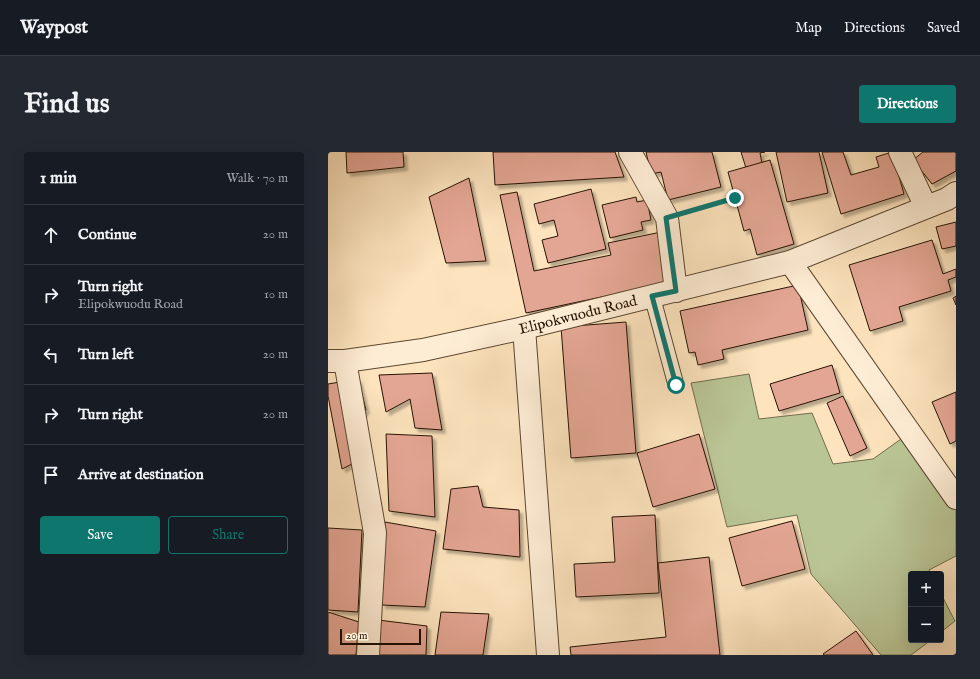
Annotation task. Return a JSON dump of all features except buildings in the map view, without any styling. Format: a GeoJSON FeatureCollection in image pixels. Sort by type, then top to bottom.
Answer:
{"type":"FeatureCollection","features":[{"type":"Feature","properties":{"kind":"street"},"geometry":{"type":"LineString","coordinates":[[630,152],[666,218],[676,291]]}},
{"type":"Feature","properties":{"kind":"street"},"geometry":{"type":"LineString","coordinates":[[900,152],[926,207]]}},
{"type":"Feature","properties":{"kind":"street","name":"Elipokwuodu Road"},"geometry":{"type":"LineString","coordinates":[[337,361],[423,350],[524,328],[790,262],[926,207],[956,193]]}},
{"type":"Feature","properties":{"kind":"street"},"geometry":{"type":"LineString","coordinates":[[790,262],[956,498]]}},
{"type":"Feature","properties":{"kind":"street"},"geometry":{"type":"LineString","coordinates":[[524,328],[548,655]]}},
{"type":"Feature","properties":{"kind":"street"},"geometry":{"type":"LineString","coordinates":[[337,361],[375,533],[368,655]]}},
{"type":"Feature","properties":{"kind":"lane"},"geometry":{"type":"LineString","coordinates":[[652,296],[676,385]]}},
{"type":"Feature","properties":{"kind":"path"},"geometry":{"type":"LineString","coordinates":[[666,218],[735,198]]}},
{"type":"Feature","properties":{"kind":"green space"},"geometry":{"type":"Polygon","coordinates":[[[749,374],[759,419],[812,413],[833,464],[873,459],[915,429],[956,502],[956,556],[930,571],[908,571],[908,643],[927,643],[911,655],[881,655],[811,574],[797,515],[727,527],[691,383],[749,374]]]}},
{"type":"Feature","properties":{"kind":"green space"},"geometry":{"type":"Polygon","coordinates":[[[944,600],[955,621],[944,630],[944,600]]]}},
{"type":"Feature","properties":{"kind":"route"},"geometry":{"type":"LineString","coordinates":[[676,385],[652,296],[676,291],[666,218],[735,198]]}}]}
